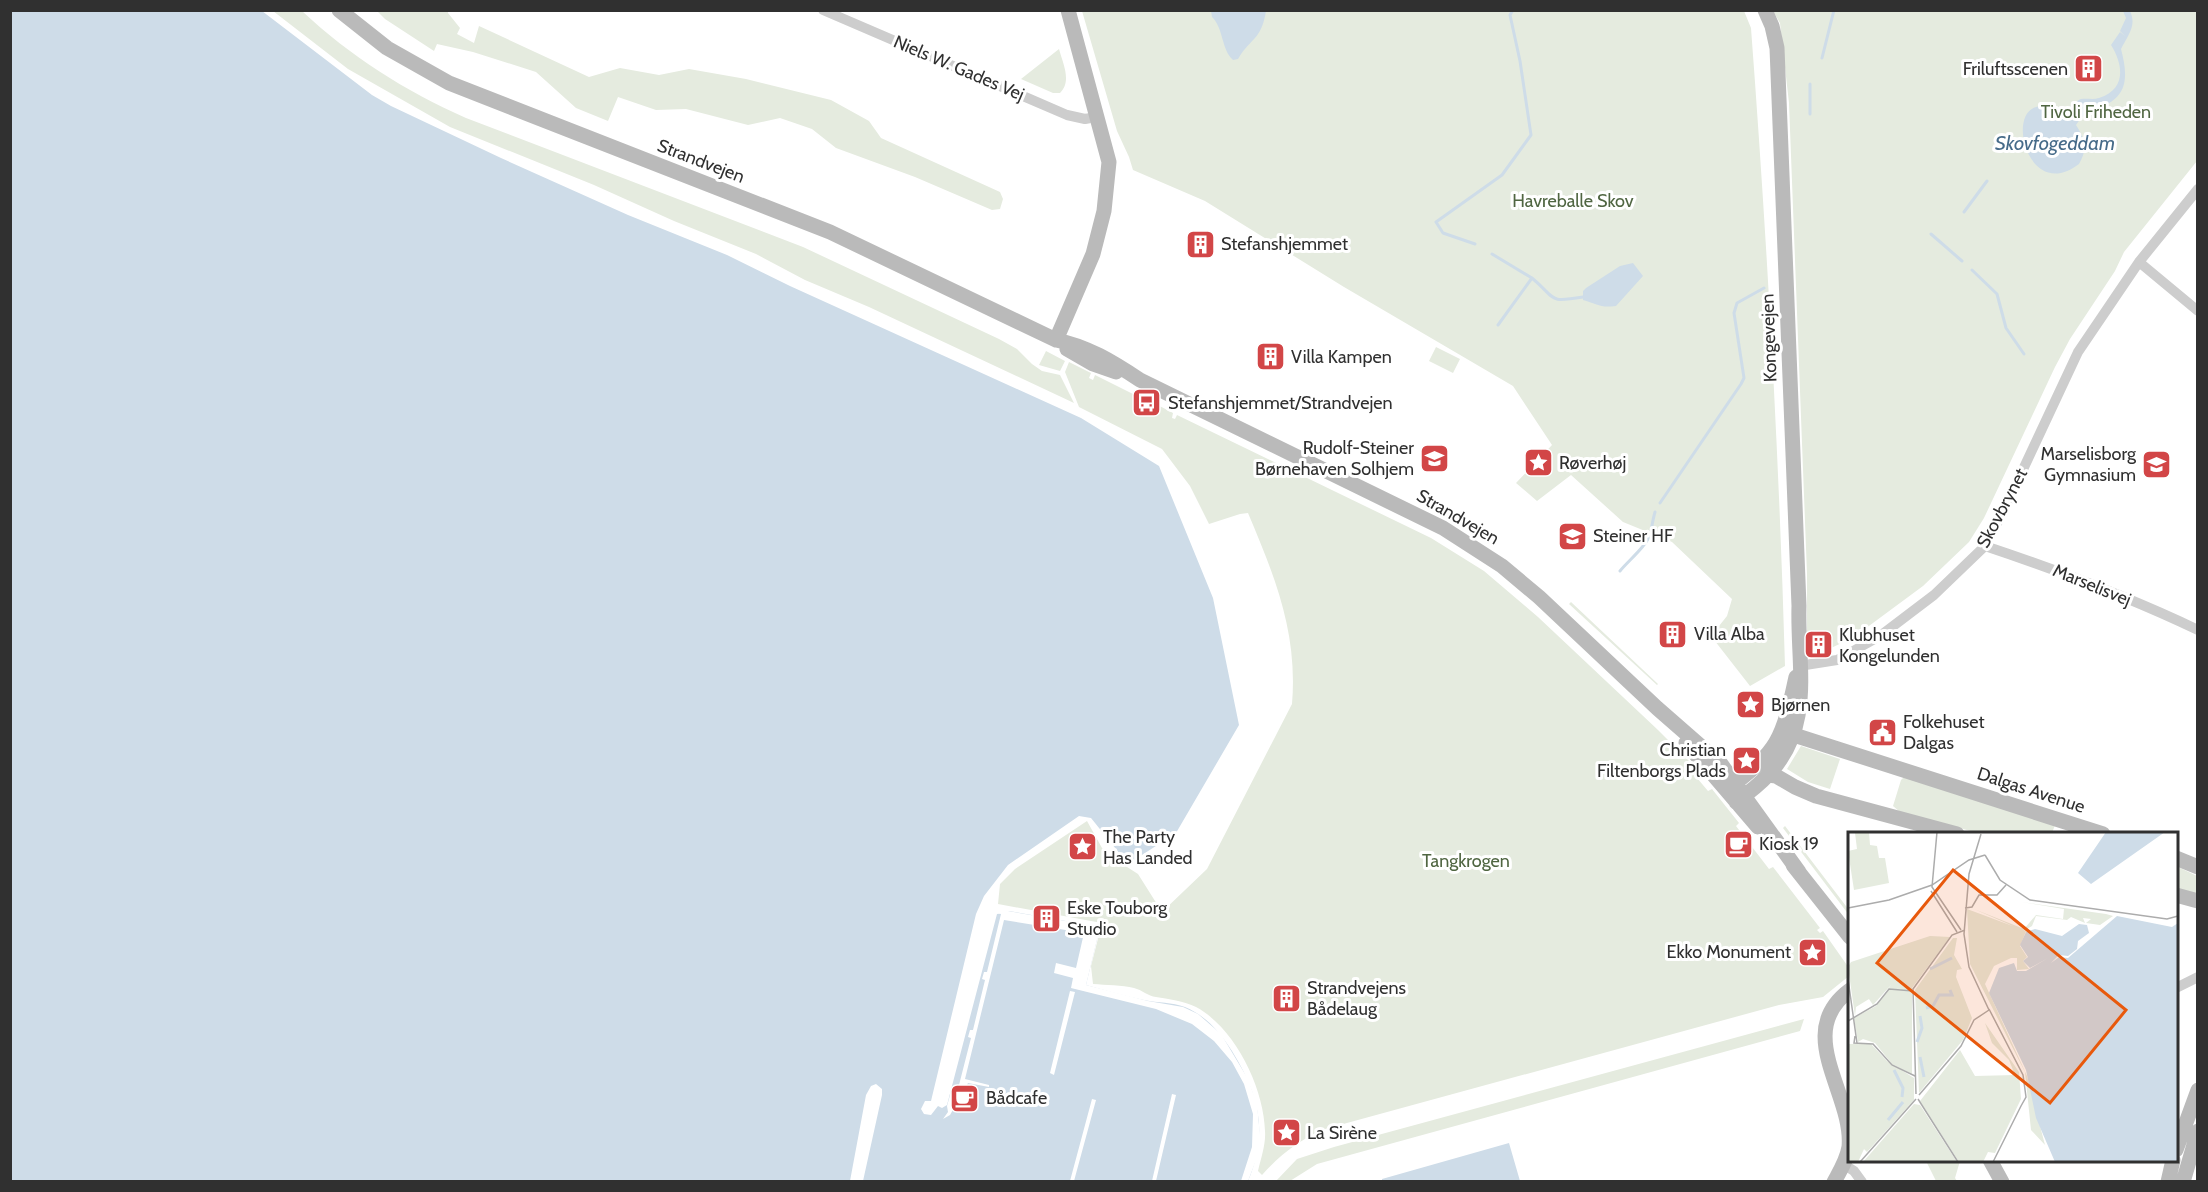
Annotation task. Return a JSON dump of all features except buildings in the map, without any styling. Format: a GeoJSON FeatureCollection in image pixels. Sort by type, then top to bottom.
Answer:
{"type":"FeatureCollection","features":[{"type":"Feature","properties":{"kind":"street","name":"Strandvejen"},"geometry":{"type":"LineString","coordinates":[[339,10],[387,48],[449,83],[830,232],[1056,340],[1076,344],[1109,360],[1140,380],[1452,532],[1502,566],[1539,597],[1657,708],[1736,793],[1848,934]]}},
{"type":"Feature","properties":{"kind":"street","name":"Niels W. Gades Vej"},"geometry":{"type":"LineString","coordinates":[[823,10],[848,15],[1066,115],[1085,119],[1096,117]]}},
{"type":"Feature","properties":{"kind":"street"},"geometry":{"type":"LineString","coordinates":[[1056,340],[1094,254],[1104,212],[1109,162],[1068,10]]}},
{"type":"Feature","properties":{"kind":"street","name":"Kongevejen"},"geometry":{"type":"LineString","coordinates":[[1765,10],[1772,26],[1777,48],[1799,588],[1799,666]]}},
{"type":"Feature","properties":{"kind":"street","name":"Skovbrynet"},"geometry":{"type":"LineString","coordinates":[[1799,666],[1837,660],[1880,636],[1934,595],[1985,546],[2078,352],[2139,262],[2198,189]]}},
{"type":"Feature","properties":{"kind":"street"},"geometry":{"type":"LineString","coordinates":[[2139,262],[2198,312]]}},
{"type":"Feature","properties":{"kind":"street","name":"Marselisvej"},"geometry":{"type":"LineString","coordinates":[[1985,546],[2100,588],[2198,630]]}},
{"type":"Feature","properties":{"kind":"street"},"geometry":{"type":"LineString","coordinates":[[1736,793],[1768,775],[1794,735],[1801,706],[1803,683],[1799,666]]}},
{"type":"Feature","properties":{"kind":"street"},"geometry":{"type":"LineString","coordinates":[[1776,742],[1787,713],[1799,666]]}},
{"type":"Feature","properties":{"kind":"street"},"geometry":{"type":"LineString","coordinates":[[1736,793],[1776,742],[1786,735],[1794,735]]}},
{"type":"Feature","properties":{"kind":"street","name":"Dalgas Avenue"},"geometry":{"type":"LineString","coordinates":[[1794,735],[2097,832]]}},
{"type":"Feature","properties":{"kind":"street"},"geometry":{"type":"LineString","coordinates":[[1768,775],[1776,776],[1816,796],[1950,832]]}},
{"type":"Feature","properties":{"kind":"street"},"geometry":{"type":"LineString","coordinates":[[2178,859],[2198,867]]}},
{"type":"Feature","properties":{"kind":"street"},"geometry":{"type":"LineString","coordinates":[[2178,896],[2198,901]]}},
{"type":"Feature","properties":{"kind":"street"},"geometry":{"type":"LineString","coordinates":[[2178,987],[2198,977]]}},
{"type":"Feature","properties":{"kind":"street"},"geometry":{"type":"LineString","coordinates":[[1848,992],[1832,1008],[1825,1030],[1825,1047],[1848,1138]]}},
{"type":"Feature","properties":{"kind":"street"},"geometry":{"type":"LineString","coordinates":[[2178,1145],[2198,1090]]}},
{"type":"Feature","properties":{"kind":"street"},"geometry":{"type":"LineString","coordinates":[[2182,1182],[2198,1131]]}},
{"type":"Feature","properties":{"kind":"street"},"geometry":{"type":"LineString","coordinates":[[1834,1182],[1844,1164],[1848,1150]]}},
{"type":"Feature","properties":{"kind":"street"},"geometry":{"type":"LineString","coordinates":[[1991,1162],[2002,1182]]}},
{"type":"Feature","properties":{"kind":"street"},"geometry":{"type":"LineString","coordinates":[[2168,1182],[2174,1162]]}},
{"type":"Feature","properties":{"kind":"street"},"geometry":{"type":"LineString","coordinates":[[1844,1164],[1854,1171],[1862,1182]]}},
{"type":"Feature","properties":{"kind":"green space"},"geometry":{"type":"Polygon","coordinates":[[[273,11],[302,11],[359,58],[421,96],[466,118],[803,247],[999,339],[1017,349],[1042,371],[1060,375],[1074,403],[869,307],[805,280],[756,254],[450,127],[348,69],[273,11]]]}},
{"type":"Feature","properties":{"kind":"green space"},"geometry":{"type":"Polygon","coordinates":[[[377,11],[448,11],[460,28],[457,34],[474,43],[479,26],[589,77],[620,68],[659,75],[689,69],[746,79],[831,100],[869,121],[881,138],[1000,192],[1003,199],[1000,209],[992,210],[915,177],[836,148],[812,129],[780,118],[748,125],[686,109],[656,110],[618,97],[608,121],[576,108],[536,72],[473,52],[437,44],[434,51],[385,19],[377,11]]]}},
{"type":"Feature","properties":{"kind":"green space","name":"Havreballe Skov"},"geometry":{"type":"Polygon","coordinates":[[[1082,11],[1744,11],[1751,28],[1772,347],[1785,666],[1750,686],[1711,636],[1727,616],[1732,599],[1672,542],[1623,522],[1571,475],[1537,501],[1516,483],[1552,445],[1513,386],[1344,287],[1205,201],[1133,170],[1117,131],[1082,11]]]}},
{"type":"Feature","properties":{"kind":"green space","name":"Tivoli Friheden"},"geometry":{"type":"Polygon","coordinates":[[[1773,11],[2197,11],[2197,161],[2124,252],[2115,271],[2070,339],[1984,518],[1969,542],[1923,586],[1854,637],[1827,650],[1807,653],[1807,574],[1789,103],[1780,23],[1773,11]]]}},
{"type":"Feature","properties":{"kind":"green space"},"geometry":{"type":"Polygon","coordinates":[[[1059,49],[1066,78],[1064,88],[1060,93],[1053,93],[1021,79],[1059,49]]]}},
{"type":"Feature","properties":{"kind":"green space"},"geometry":{"type":"Polygon","coordinates":[[[1436,347],[1460,359],[1453,373],[1429,361],[1436,347]]]}},
{"type":"Feature","properties":{"kind":"green space"},"geometry":{"type":"Polygon","coordinates":[[[1046,351],[1065,361],[1060,371],[1039,365],[1046,351]]]}},
{"type":"Feature","properties":{"kind":"green space","name":"Tangkrogen"},"geometry":{"type":"Polygon","coordinates":[[[1069,362],[1091,373],[1089,378],[1093,380],[1095,375],[1143,399],[1142,403],[1149,407],[1152,402],[1173,413],[1172,418],[1175,419],[1177,415],[1431,538],[1484,571],[1538,617],[1696,768],[1692,772],[1708,791],[1712,789],[1739,823],[1736,826],[1769,869],[1773,867],[1820,928],[1817,930],[1820,933],[1823,931],[1848,967],[1848,977],[1823,997],[1779,1005],[1325,1129],[1291,1148],[1262,1175],[1258,1171],[1265,1131],[1259,1096],[1245,1061],[1223,1029],[1196,1007],[1186,1003],[1153,996],[1129,987],[1093,984],[1091,966],[1102,923],[998,904],[1000,884],[1015,869],[1087,821],[1102,848],[1138,874],[1162,912],[1207,869],[1292,704],[1293,678],[1288,629],[1275,583],[1248,513],[1209,524],[1190,486],[1162,449],[1079,407],[1065,372],[1069,362]]]}},
{"type":"Feature","properties":{"kind":"green space"},"geometry":{"type":"Polygon","coordinates":[[[1571,602],[1658,684],[1569,604],[1571,602]]]}},
{"type":"Feature","properties":{"kind":"green space"},"geometry":{"type":"Polygon","coordinates":[[[1801,746],[1840,759],[1830,789],[1808,782],[1787,769],[1801,746]]]}},
{"type":"Feature","properties":{"kind":"green space"},"geometry":{"type":"Polygon","coordinates":[[[1905,776],[2055,825],[2052,832],[1974,832],[1900,812],[1893,806],[1901,780],[1905,776]]]}},
{"type":"Feature","properties":{"kind":"green space"},"geometry":{"type":"Polygon","coordinates":[[[1785,826],[1848,909],[1848,914],[1783,828],[1785,826]]]}},
{"type":"Feature","properties":{"kind":"green space"},"geometry":{"type":"Polygon","coordinates":[[[2178,867],[2197,876],[2197,895],[2178,889],[2178,867]]]}},
{"type":"Feature","properties":{"kind":"green space"},"geometry":{"type":"Polygon","coordinates":[[[1804,1019],[1800,1031],[1317,1164],[1290,1181],[1276,1181],[1297,1159],[1334,1147],[1804,1019]]]}},
{"type":"Feature","properties":{"kind":"green space"},"geometry":{"type":"Polygon","coordinates":[[[1926,1162],[1960,1162],[1955,1178],[1957,1181],[1936,1181],[1926,1162]]]}},
{"type":"Feature","properties":{"kind":"water"},"geometry":{"type":"Polygon","coordinates":[[[10,11],[262,11],[372,95],[391,106],[628,215],[727,255],[790,286],[1081,418],[1159,466],[1213,598],[1239,725],[1176,833],[1128,864],[1091,818],[1079,816],[1008,865],[984,896],[976,914],[931,1101],[925,1101],[921,1109],[924,1114],[931,1115],[938,1106],[942,1108],[947,1105],[997,914],[1009,911],[1100,927],[1086,985],[1149,1001],[1185,1007],[1212,1025],[1232,1051],[1249,1083],[1258,1114],[1258,1146],[1248,1181],[863,1181],[882,1095],[882,1089],[876,1084],[871,1086],[866,1095],[850,1181],[11,1181],[10,11]]]}},
{"type":"Feature","properties":{"kind":"water"},"geometry":{"type":"Polygon","coordinates":[[[1211,11],[1266,11],[1258,34],[1238,59],[1233,60],[1229,55],[1211,11]]]}},
{"type":"Feature","properties":{"kind":"water","name":"Skovfogeddam"},"geometry":{"type":"Polygon","coordinates":[[[2123,11],[2130,11],[2133,21],[2121,49],[2125,66],[2122,89],[2112,101],[2088,113],[2076,125],[2084,144],[2084,154],[2079,164],[2062,173],[2047,172],[2036,165],[2028,153],[2023,125],[2027,113],[2039,107],[2062,113],[2081,99],[2099,98],[2114,89],[2120,75],[2120,68],[2111,45],[2120,32],[2125,36],[2120,31],[2126,18],[2123,11]]]}},
{"type":"Feature","properties":{"kind":"water"},"geometry":{"type":"Polygon","coordinates":[[[1633,263],[1643,276],[1616,306],[1602,306],[1583,300],[1583,291],[1586,288],[1620,266],[1633,263]]]}},
{"type":"Feature","properties":{"kind":"water"},"geometry":{"type":"Polygon","coordinates":[[[1509,1143],[1520,1181],[1382,1181],[1382,1179],[1509,1143]]]}},
{"type":"Feature","properties":{"kind":"pier"},"geometry":{"type":"Polygon","coordinates":[[[1002,910],[1100,927],[1086,985],[1148,1001],[1183,1007],[1198,1014],[1221,1034],[1248,1079],[1257,1104],[1260,1136],[1258,1155],[1248,1181],[1241,1181],[1252,1147],[1253,1114],[1244,1084],[1232,1062],[1214,1041],[1192,1024],[1156,1009],[1071,988],[1073,978],[1054,973],[1056,963],[1076,968],[1084,933],[1004,920],[965,1079],[989,1085],[989,1087],[968,1083],[950,1115],[943,1119],[948,1112],[947,1106],[952,1088],[959,1085],[971,1038],[968,1037],[970,1030],[973,1030],[985,980],[982,979],[984,972],[987,972],[1001,914],[995,913],[1002,910]]]}},
{"type":"Feature","properties":{"kind":"pier"},"geometry":{"type":"Polygon","coordinates":[[[1070,991],[1075,992],[1054,1075],[1050,1073],[1070,991]]]}},
{"type":"Feature","properties":{"kind":"pier"},"geometry":{"type":"Polygon","coordinates":[[[1172,1094],[1176,1095],[1156,1181],[1152,1181],[1172,1094]]]}},
{"type":"Feature","properties":{"kind":"pier"},"geometry":{"type":"Polygon","coordinates":[[[1092,1099],[1096,1100],[1074,1181],[1070,1181],[1092,1099]]]}},
{"type":"Feature","properties":{"kind":"waterway"},"geometry":{"type":"LineString","coordinates":[[1475,244],[1443,233],[1436,222],[1502,175],[1531,135],[1520,61],[1510,15],[1513,10]]}},
{"type":"Feature","properties":{"kind":"waterway"},"geometry":{"type":"LineString","coordinates":[[1822,58],[1834,10]]}},
{"type":"Feature","properties":{"kind":"waterway"},"geometry":{"type":"LineString","coordinates":[[1810,84],[1810,114]]}},
{"type":"Feature","properties":{"kind":"waterway"},"geometry":{"type":"LineString","coordinates":[[1964,212],[1987,181]]}},
{"type":"Feature","properties":{"kind":"waterway"},"geometry":{"type":"LineString","coordinates":[[1931,234],[1962,261]]}},
{"type":"Feature","properties":{"kind":"waterway"},"geometry":{"type":"LineString","coordinates":[[1492,254],[1532,278],[1498,325]]}},
{"type":"Feature","properties":{"kind":"waterway"},"geometry":{"type":"LineString","coordinates":[[1972,270],[1997,294],[2006,328],[2024,354]]}},
{"type":"Feature","properties":{"kind":"waterway"},"geometry":{"type":"LineString","coordinates":[[1532,278],[1553,298],[1563,300],[1583,297]]}},
{"type":"Feature","properties":{"kind":"waterway"},"geometry":{"type":"LineString","coordinates":[[1660,503],[1744,378],[1734,313],[1737,303],[1764,288]]}},
{"type":"Feature","properties":{"kind":"waterway"},"geometry":{"type":"LineString","coordinates":[[1620,571],[1642,548],[1649,537],[1655,512]]}},
{"type":"Feature","properties":{"kind":"place","name":"Friluftsscenen"},"geometry":{"type":"Point","coordinates":[2089,69]}},
{"type":"Feature","properties":{"kind":"place","name":"Stefanshjemmet"},"geometry":{"type":"Point","coordinates":[1200,244]}},
{"type":"Feature","properties":{"kind":"place","name":"Villa Kampen"},"geometry":{"type":"Point","coordinates":[1270,357]}},
{"type":"Feature","properties":{"kind":"place","name":"Stefanshjemmet/Strandvejen"},"geometry":{"type":"Point","coordinates":[1147,403]}},
{"type":"Feature","properties":{"kind":"place","name":"Rudolf-Steiner Børnehaven Solhjem"},"geometry":{"type":"Point","coordinates":[1435,458]}},
{"type":"Feature","properties":{"kind":"place","name":"Røverhøj"},"geometry":{"type":"Point","coordinates":[1538,463]}},
{"type":"Feature","properties":{"kind":"place","name":"Marselisborg Gymnasium"},"geometry":{"type":"Point","coordinates":[2157,464]}},
{"type":"Feature","properties":{"kind":"place","name":"Steiner HF"},"geometry":{"type":"Point","coordinates":[1572,536]}},
{"type":"Feature","properties":{"kind":"place","name":"Villa Alba"},"geometry":{"type":"Point","coordinates":[1673,634]}},
{"type":"Feature","properties":{"kind":"place","name":"Klubhuset Kongelunden"},"geometry":{"type":"Point","coordinates":[1818,645]}},
{"type":"Feature","properties":{"kind":"place","name":"Bjørnen"},"geometry":{"type":"Point","coordinates":[1750,705]}},
{"type":"Feature","properties":{"kind":"place","name":"Folkehuset Dalgas"},"geometry":{"type":"Point","coordinates":[1882,732]}},
{"type":"Feature","properties":{"kind":"place","name":"Christian Filtenborgs Plads"},"geometry":{"type":"Point","coordinates":[1747,760]}},
{"type":"Feature","properties":{"kind":"place","name":"Kiosk 19"},"geometry":{"type":"Point","coordinates":[1738,844]}},
{"type":"Feature","properties":{"kind":"place","name":"The Party Has Landed"},"geometry":{"type":"Point","coordinates":[1082,847]}},
{"type":"Feature","properties":{"kind":"place","name":"Eske Touborg Studio"},"geometry":{"type":"Point","coordinates":[1046,918]}},
{"type":"Feature","properties":{"kind":"place","name":"Ekko Monument"},"geometry":{"type":"Point","coordinates":[1812,952]}},
{"type":"Feature","properties":{"kind":"place","name":"Strandvejens Bådelaug"},"geometry":{"type":"Point","coordinates":[1286,998]}},
{"type":"Feature","properties":{"kind":"place","name":"Bådcafe"},"geometry":{"type":"Point","coordinates":[965,1098]}},
{"type":"Feature","properties":{"kind":"place","name":"La Sirène"},"geometry":{"type":"Point","coordinates":[1286,1133]}}]}
